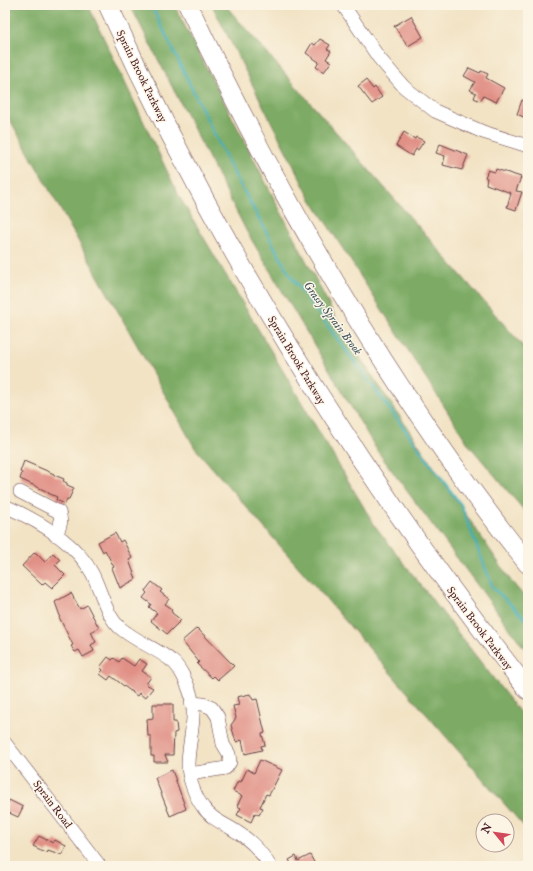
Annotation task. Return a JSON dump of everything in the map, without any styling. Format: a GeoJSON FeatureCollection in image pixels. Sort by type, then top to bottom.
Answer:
{"type":"FeatureCollection","features":[{"type":"Feature","properties":{"kind":"highway","name":"Sprain Brook Parkway"},"geometry":{"type":"LineString","coordinates":[[108,5],[137,67],[196,183],[242,267],[301,367],[360,460],[415,540],[473,620],[528,690]]}},
{"type":"Feature","properties":{"kind":"highway"},"geometry":{"type":"LineString","coordinates":[[188,5],[259,146],[349,303],[436,439],[528,564]]}},
{"type":"Feature","properties":{"kind":"street"},"geometry":{"type":"LineString","coordinates":[[343,5],[380,58],[404,87],[435,110],[483,132],[528,146]]}},
{"type":"Feature","properties":{"kind":"street"},"geometry":{"type":"LineString","coordinates":[[20,492],[59,512],[62,520],[60,528],[55,535]]}},
{"type":"Feature","properties":{"kind":"street"},"geometry":{"type":"LineString","coordinates":[[5,506],[24,514],[76,550],[92,573],[109,612],[118,626],[137,640],[172,661],[177,667],[190,692],[193,728],[188,765],[203,807],[210,815],[243,836],[260,850],[270,866]]}},
{"type":"Feature","properties":{"kind":"street"},"geometry":{"type":"LineString","coordinates":[[190,774],[221,770],[226,768],[230,762],[229,754],[223,744],[218,717],[212,708],[202,704],[192,703]]}},
{"type":"Feature","properties":{"kind":"street","name":"Sprain Road"},"geometry":{"type":"LineString","coordinates":[[5,743],[100,866]]}},
{"type":"Feature","properties":{"kind":"green space"},"geometry":{"type":"Polygon","coordinates":[[[5,5],[88,5],[179,196],[375,526],[528,723],[528,831],[515,816],[515,813],[512,813],[195,448],[5,111],[5,5]]]}},
{"type":"Feature","properties":{"kind":"green space"},"geometry":{"type":"Polygon","coordinates":[[[130,5],[174,5],[344,334],[511,581],[528,601],[528,653],[378,452],[247,232],[130,5]]]}},
{"type":"Feature","properties":{"kind":"green space"},"geometry":{"type":"Polygon","coordinates":[[[212,5],[225,5],[528,352],[528,515],[469,445],[309,196],[212,5]]]}},
{"type":"Feature","properties":{"kind":"building"},"geometry":{"type":"Polygon","coordinates":[[[411,16],[423,37],[408,46],[394,26],[411,16]]]}},
{"type":"Feature","properties":{"kind":"building"},"geometry":{"type":"Polygon","coordinates":[[[320,39],[330,45],[327,49],[331,51],[326,59],[331,62],[324,72],[316,67],[319,62],[306,53],[312,43],[315,45],[320,39]]]}},
{"type":"Feature","properties":{"kind":"building"},"geometry":{"type":"Polygon","coordinates":[[[469,68],[480,73],[481,71],[488,74],[486,78],[504,88],[496,102],[483,96],[480,101],[474,98],[476,93],[470,90],[475,82],[464,76],[469,68]]]}},
{"type":"Feature","properties":{"kind":"building"},"geometry":{"type":"Polygon","coordinates":[[[366,80],[373,89],[375,87],[382,97],[372,104],[358,86],[366,80]]]}},
{"type":"Feature","properties":{"kind":"building"},"geometry":{"type":"Polygon","coordinates":[[[522,100],[528,102],[528,119],[517,114],[522,100]]]}},
{"type":"Feature","properties":{"kind":"building"},"geometry":{"type":"Polygon","coordinates":[[[404,132],[415,139],[416,137],[424,141],[418,150],[416,149],[412,156],[396,146],[404,132]]]}},
{"type":"Feature","properties":{"kind":"building"},"geometry":{"type":"Polygon","coordinates":[[[440,144],[468,155],[462,170],[443,165],[445,156],[436,153],[440,144]]]}},
{"type":"Feature","properties":{"kind":"building"},"geometry":{"type":"Polygon","coordinates":[[[496,169],[521,177],[516,191],[522,192],[516,210],[507,207],[511,193],[486,184],[487,178],[485,177],[488,170],[495,172],[496,169]]]}},
{"type":"Feature","properties":{"kind":"building"},"geometry":{"type":"Polygon","coordinates":[[[24,461],[64,479],[63,481],[67,483],[67,485],[74,488],[65,504],[56,500],[57,497],[48,492],[20,479],[22,473],[20,472],[24,461]]]}},
{"type":"Feature","properties":{"kind":"building"},"geometry":{"type":"Polygon","coordinates":[[[115,533],[120,542],[123,540],[132,558],[129,560],[136,579],[120,588],[112,568],[114,567],[105,550],[103,552],[98,542],[115,533]]]}},
{"type":"Feature","properties":{"kind":"building"},"geometry":{"type":"Polygon","coordinates":[[[35,552],[45,562],[53,553],[60,560],[55,565],[65,575],[52,588],[45,582],[42,585],[22,566],[35,552]]]}},
{"type":"Feature","properties":{"kind":"building"},"geometry":{"type":"Polygon","coordinates":[[[152,582],[162,590],[160,592],[169,599],[165,604],[171,608],[172,613],[181,620],[167,634],[151,621],[157,613],[149,607],[151,604],[143,598],[147,593],[145,591],[152,582]]]}},
{"type":"Feature","properties":{"kind":"building"},"geometry":{"type":"Polygon","coordinates":[[[71,593],[80,609],[87,605],[99,628],[91,632],[96,642],[91,645],[94,651],[83,657],[79,650],[75,652],[71,646],[73,645],[59,617],[60,616],[55,602],[71,593]]]}},
{"type":"Feature","properties":{"kind":"building"},"geometry":{"type":"Polygon","coordinates":[[[197,628],[234,666],[218,680],[214,676],[212,678],[197,664],[199,662],[182,641],[197,628]]]}},
{"type":"Feature","properties":{"kind":"building"},"geometry":{"type":"Polygon","coordinates":[[[108,657],[112,660],[114,658],[119,662],[122,658],[134,666],[139,659],[147,664],[142,671],[151,677],[146,684],[153,688],[145,698],[139,693],[137,696],[111,676],[108,680],[100,674],[103,670],[100,667],[108,657]]]}},
{"type":"Feature","properties":{"kind":"building"},"geometry":{"type":"Polygon","coordinates":[[[250,694],[253,700],[257,699],[265,733],[262,734],[265,745],[261,746],[262,750],[245,754],[242,740],[236,742],[231,725],[236,718],[233,706],[239,705],[237,697],[250,694]]]}},
{"type":"Feature","properties":{"kind":"building"},"geometry":{"type":"Polygon","coordinates":[[[153,704],[173,704],[173,722],[176,722],[177,732],[174,733],[173,755],[165,755],[168,762],[154,762],[154,756],[151,756],[151,736],[148,736],[147,719],[153,718],[153,704]]]}},
{"type":"Feature","properties":{"kind":"building"},"geometry":{"type":"Polygon","coordinates":[[[260,760],[282,770],[269,795],[266,794],[260,807],[263,808],[259,815],[255,813],[251,822],[237,815],[241,808],[237,806],[242,796],[233,791],[238,781],[241,782],[247,769],[254,773],[260,760]]]}},
{"type":"Feature","properties":{"kind":"building"},"geometry":{"type":"Polygon","coordinates":[[[172,770],[186,809],[170,816],[155,778],[172,770]]]}},
{"type":"Feature","properties":{"kind":"building"},"geometry":{"type":"Polygon","coordinates":[[[9,800],[23,807],[18,817],[5,811],[9,800]]]}},
{"type":"Feature","properties":{"kind":"building"},"geometry":{"type":"Polygon","coordinates":[[[39,836],[53,843],[55,840],[66,846],[62,855],[48,850],[47,853],[33,846],[39,836]]]}},
{"type":"Feature","properties":{"kind":"building"},"geometry":{"type":"Polygon","coordinates":[[[310,855],[316,866],[289,866],[292,865],[289,860],[296,856],[298,861],[310,855]]]}},
{"type":"Feature","properties":{"kind":"waterway","name":"Grassy Sprain Brook"},"geometry":{"type":"LineString","coordinates":[[151,5],[230,166],[290,275],[461,505],[493,588],[528,621]]}}]}
